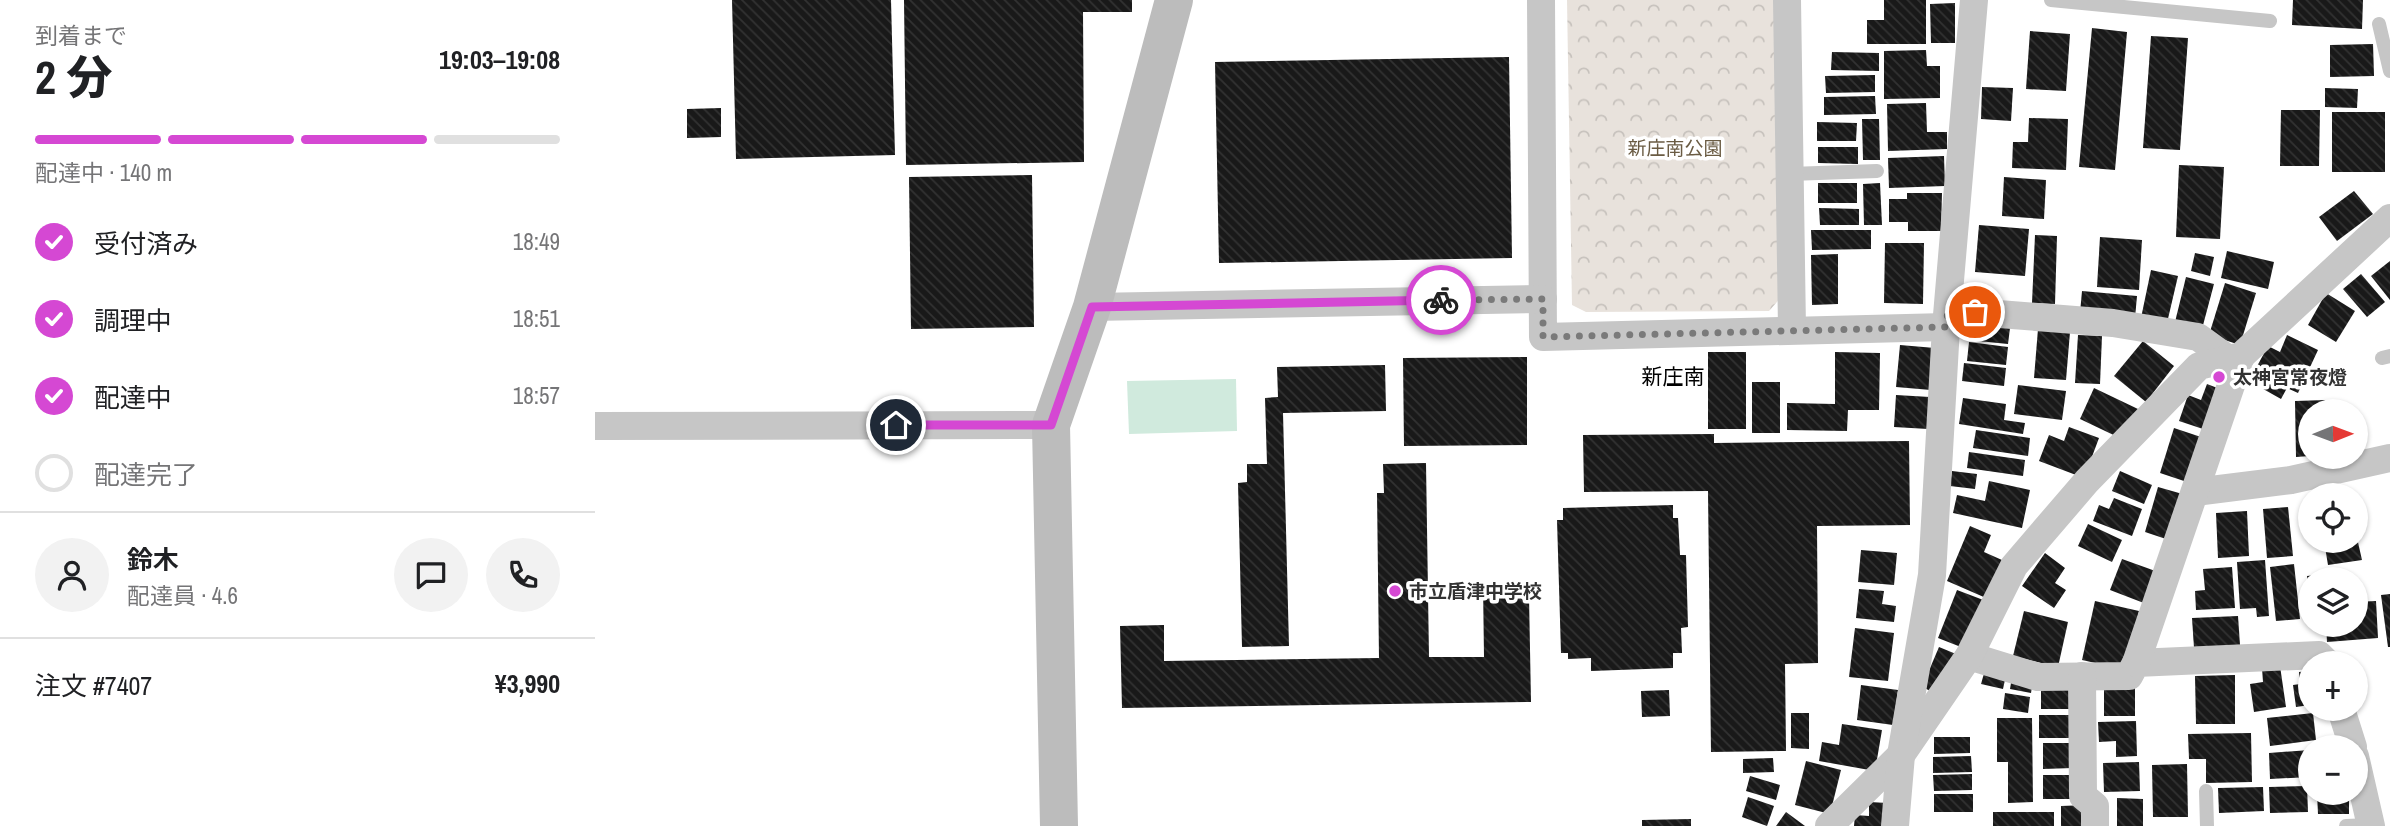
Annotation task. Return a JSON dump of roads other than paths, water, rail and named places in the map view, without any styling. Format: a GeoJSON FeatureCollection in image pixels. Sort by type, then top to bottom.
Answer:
{"type":"FeatureCollection","features":[{"type":"Feature","properties":{"kind":"street"},"geometry":{"type":"LineString","coordinates":[[1059,826],[1051,425],[1092,307],[1174,0]]}},
{"type":"Feature","properties":{"kind":"street"},"geometry":{"type":"LineString","coordinates":[[1541,0],[1543,337],[1792,329],[1947,318],[2113,323],[2198,337],[2234,357]]}},
{"type":"Feature","properties":{"kind":"street"},"geometry":{"type":"LineString","coordinates":[[1787,0],[1792,329]]}},
{"type":"Feature","properties":{"kind":"street"},"geometry":{"type":"LineString","coordinates":[[1895,826],[1901,755],[1933,575],[1947,318],[1974,0]]}},
{"type":"Feature","properties":{"kind":"street"},"geometry":{"type":"LineString","coordinates":[[1829,826],[1901,755],[1969,656],[2014,566],[2087,481],[2199,366],[2234,357],[2390,218]]}},
{"type":"Feature","properties":{"kind":"street"},"geometry":{"type":"LineString","coordinates":[[1092,307],[1543,299]]}},
{"type":"Feature","properties":{"kind":"street"},"geometry":{"type":"LineString","coordinates":[[1969,656],[2038,677],[2129,676],[2136,663],[2195,492],[2234,357]]}},
{"type":"Feature","properties":{"kind":"street"},"geometry":{"type":"LineString","coordinates":[[595,426],[1051,425]]}},
{"type":"Feature","properties":{"kind":"street"},"geometry":{"type":"LineString","coordinates":[[2195,492],[2291,480],[2390,458]]}},
{"type":"Feature","properties":{"kind":"street"},"geometry":{"type":"LineString","coordinates":[[2136,663],[2298,656]]}},
{"type":"Feature","properties":{"kind":"street"},"geometry":{"type":"LineString","coordinates":[[2082,676],[2083,796],[2095,806],[2095,826]]}},
{"type":"Feature","properties":{"kind":"street"},"geometry":{"type":"LineString","coordinates":[[2366,805],[2370,826]]}},
{"type":"Feature","properties":{"kind":"lane"},"geometry":{"type":"LineString","coordinates":[[2051,0],[2270,21]]}},
{"type":"Feature","properties":{"kind":"lane"},"geometry":{"type":"LineString","coordinates":[[2379,24],[2390,71]]}},
{"type":"Feature","properties":{"kind":"lane"},"geometry":{"type":"LineString","coordinates":[[1790,174],[1877,172]]}},
{"type":"Feature","properties":{"kind":"lane"},"geometry":{"type":"LineString","coordinates":[[2206,792],[2207,826]]}},
{"type":"Feature","properties":{"kind":"lane"},"geometry":{"type":"LineString","coordinates":[[2346,826],[2370,826]]}},
{"type":"Feature","properties":{"kind":"place","name":"太神宮常夜燈"},"geometry":{"type":"Point","coordinates":[2219,377]}},
{"type":"Feature","properties":{"kind":"place","name":"市立盾津中学校"},"geometry":{"type":"Point","coordinates":[1395,591]}},
{"type":"Feature","properties":{"kind":"district","name":"新庄南"},"geometry":{"type":"Point","coordinates":[1673,376]}},
{"type":"Feature","properties":{"kind":"park label","name":"新庄南公園"},"geometry":{"type":"Point","coordinates":[1675,148]}}]}
